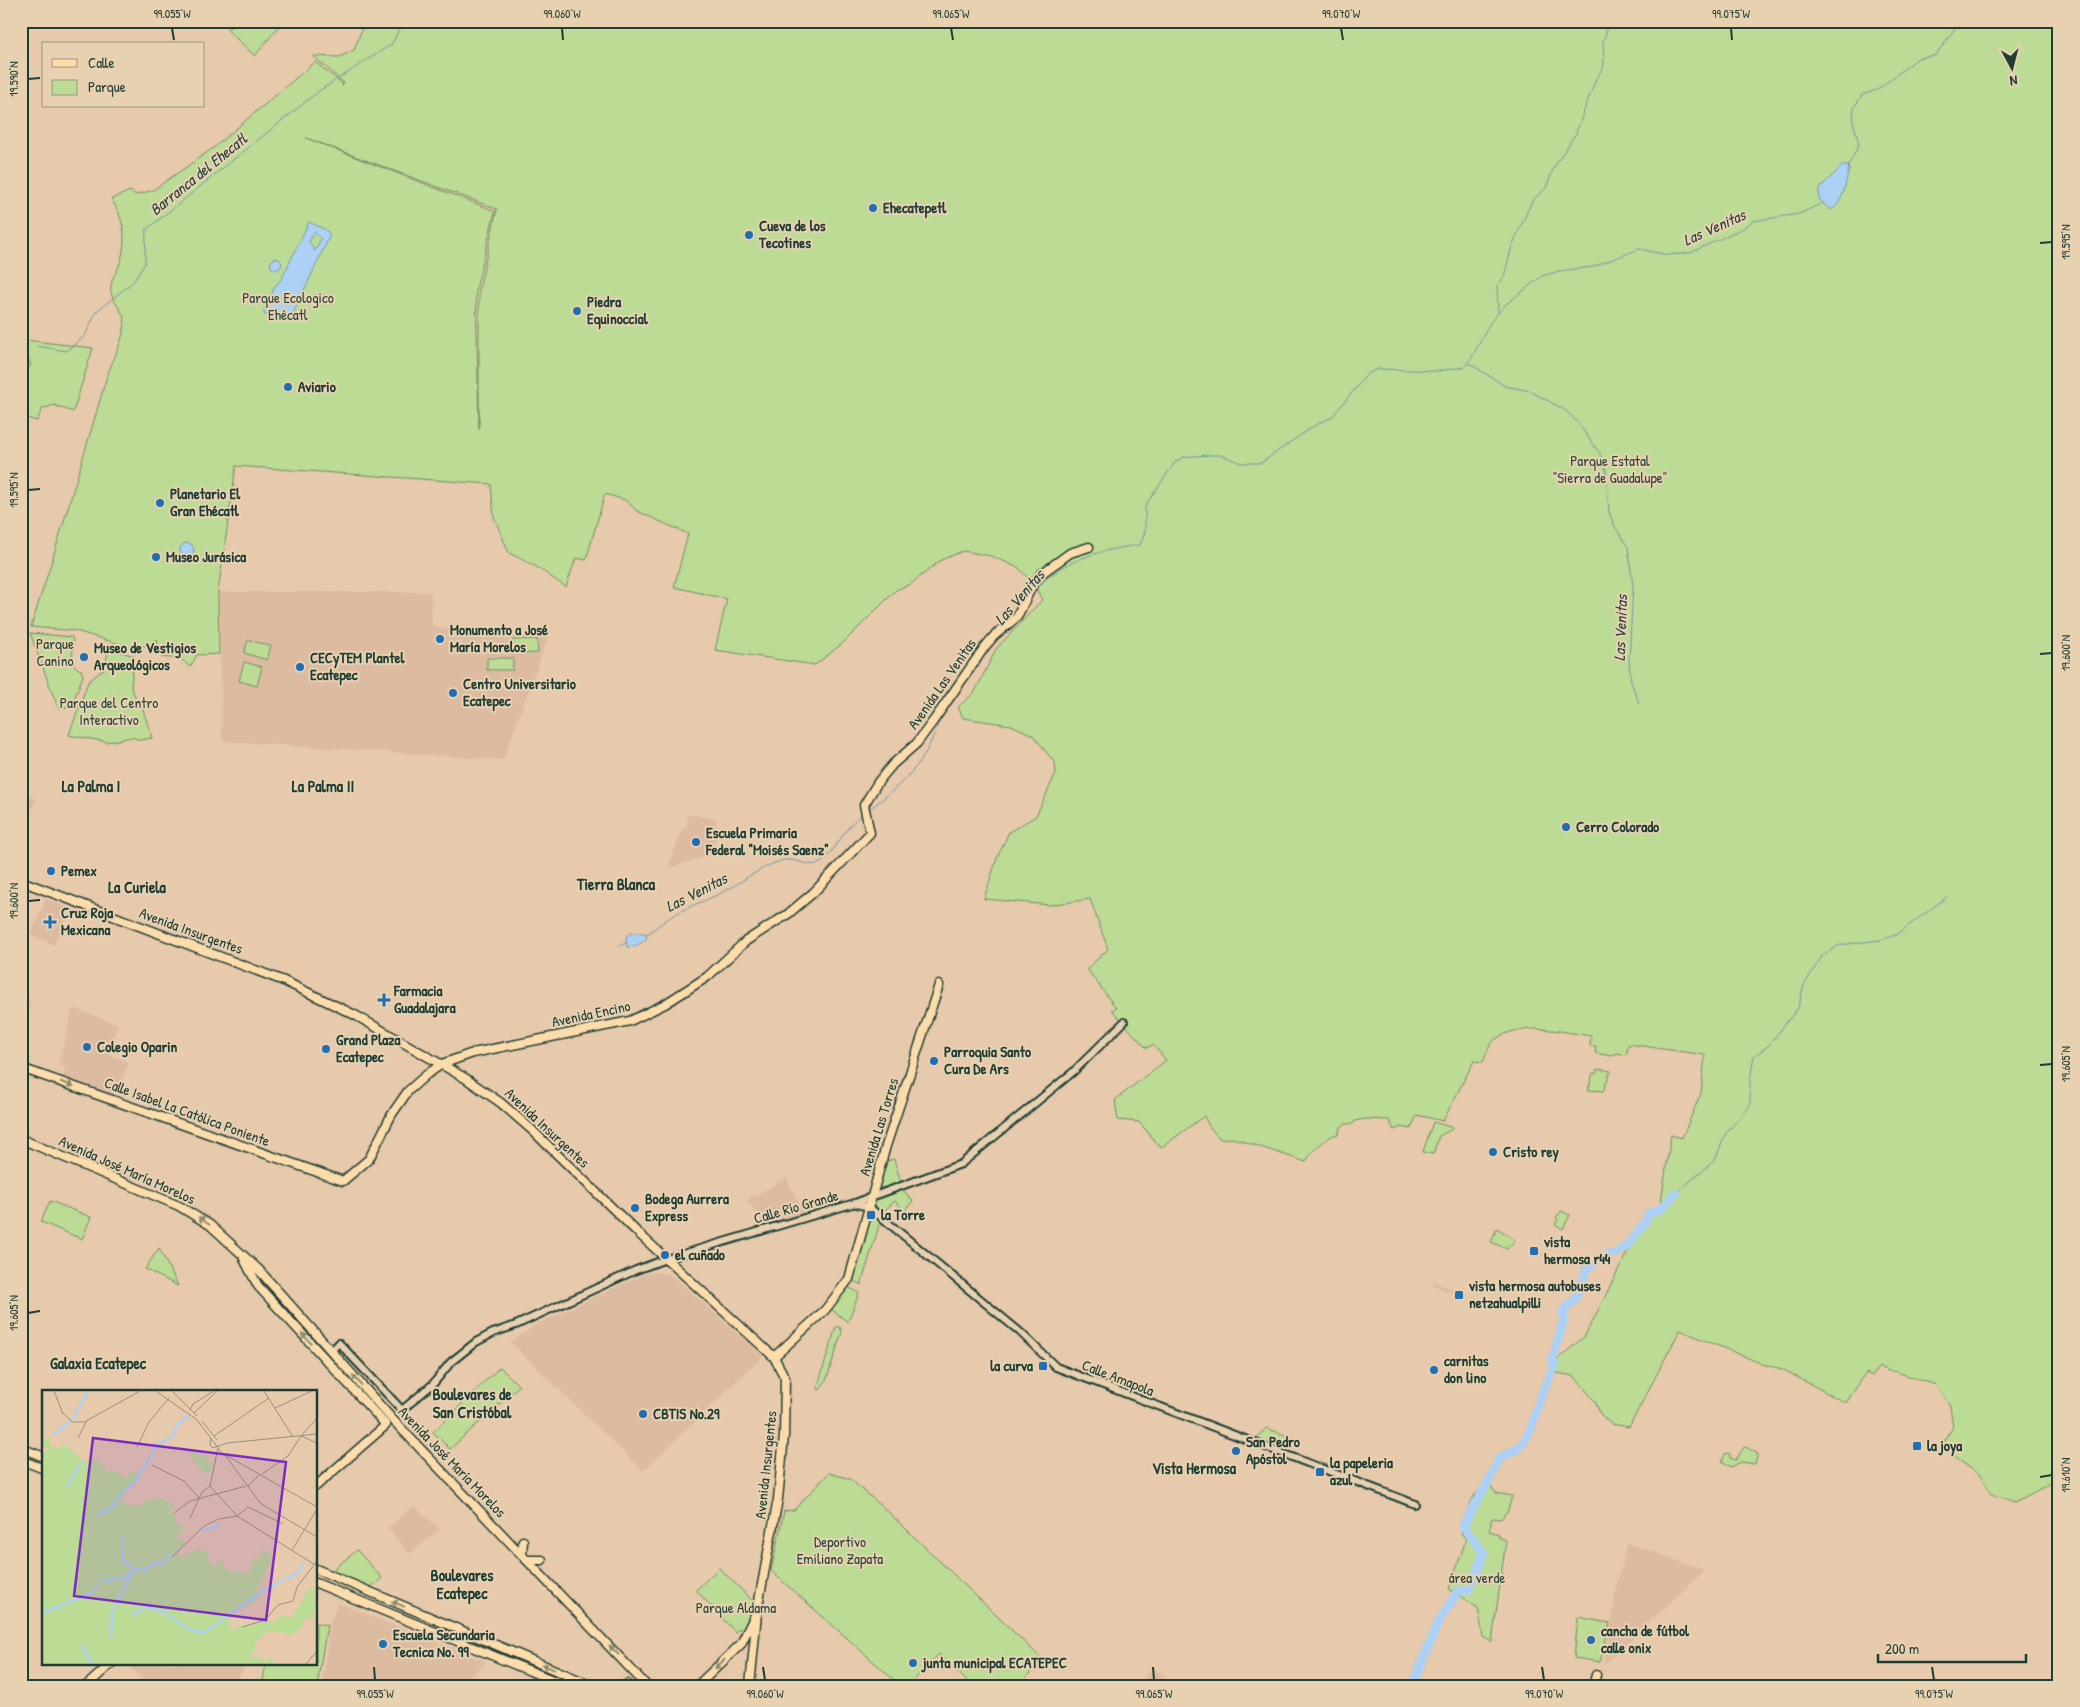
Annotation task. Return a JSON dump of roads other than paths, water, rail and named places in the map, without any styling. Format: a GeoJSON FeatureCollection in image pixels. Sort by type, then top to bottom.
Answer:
{"type":"FeatureCollection","features":[{"type":"Feature","properties":{"kind":"main road","name":"Avenida Las Venitas"},"geometry":{"type":"LineString","coordinates":[[870,833],[866,809],[888,770],[916,743],[928,728],[994,636],[1017,617],[1032,586],[1041,574],[1070,553],[1089,547]]}},
{"type":"Feature","properties":{"kind":"main road","name":"Avenida Encino"},"geometry":{"type":"LineString","coordinates":[[343,1181],[369,1159],[392,1114],[408,1091],[416,1082],[442,1064],[473,1053],[638,1018],[707,976],[746,942],[788,914],[814,892],[870,833]]}},
{"type":"Feature","properties":{"kind":"main road","name":"Avenida Insurgentes"},"geometry":{"type":"LineString","coordinates":[[21,881],[284,981],[355,1015],[442,1064],[501,1103],[666,1259],[774,1357],[785,1378],[784,1436],[778,1499],[757,1611],[750,1686]]}},
{"type":"Feature","properties":{"kind":"main road","name":"Avenida Las Torres"},"geometry":{"type":"LineString","coordinates":[[774,1357],[825,1310],[849,1279],[886,1146],[940,984]]}},
{"type":"Feature","properties":{"kind":"main road","name":"Calle Isabel La Católica Poniente"},"geometry":{"type":"LineString","coordinates":[[21,1068],[343,1181]]}},
{"type":"Feature","properties":{"kind":"main road","name":"Avenida José María Morelos"},"geometry":{"type":"LineString","coordinates":[[21,1139],[179,1206],[210,1225],[241,1253],[392,1419],[648,1686]]}},
{"type":"Feature","properties":{"kind":"main road","name":"Avenida José María Morelos"},"geometry":{"type":"LineString","coordinates":[[241,1253],[258,1286],[386,1425],[318,1484]]}},
{"type":"Feature","properties":{"kind":"main road"},"geometry":{"type":"LineString","coordinates":[[366,1402],[392,1419]]}},
{"type":"Feature","properties":{"kind":"main road"},"geometry":{"type":"LineString","coordinates":[[21,1448],[42,1456]]}},
{"type":"Feature","properties":{"kind":"main road"},"geometry":{"type":"LineString","coordinates":[[23,1461],[42,1469]]}},
{"type":"Feature","properties":{"kind":"main road"},"geometry":{"type":"LineString","coordinates":[[523,1541],[524,1557],[542,1560]]}},
{"type":"Feature","properties":{"kind":"main road"},"geometry":{"type":"LineString","coordinates":[[318,1570],[593,1686]]}},
{"type":"Feature","properties":{"kind":"main road"},"geometry":{"type":"LineString","coordinates":[[318,1584],[567,1686]]}},
{"type":"Feature","properties":{"kind":"main road","name":"Avenida Insurgentes"},"geometry":{"type":"LineString","coordinates":[[697,1686],[741,1644],[757,1611]]}},
{"type":"Feature","properties":{"kind":"main road"},"geometry":{"type":"LineString","coordinates":[[741,1644],[753,1653]]}},
{"type":"Feature","properties":{"kind":"main road"},"geometry":{"type":"LineString","coordinates":[[86,1686],[111,1664]]}},
{"type":"Feature","properties":{"kind":"main road"},"geometry":{"type":"LineString","coordinates":[[1593,1686],[1596,1675]]}},
{"type":"Feature","properties":{"kind":"street","name":"Calle Río Grande"},"geometry":{"type":"LineString","coordinates":[[331,1351],[339,1343],[402,1410],[433,1384],[451,1362],[476,1342],[493,1332],[516,1325],[636,1270],[666,1259],[855,1203],[961,1164],[1073,1072],[1124,1022]]}},
{"type":"Feature","properties":{"kind":"street","name":"Calle Amapola"},"geometry":{"type":"LineString","coordinates":[[855,1203],[869,1206],[1020,1332],[1056,1367],[1416,1504]]}},
{"type":"Feature","properties":{"kind":"water"},"geometry":{"type":"Polygon","coordinates":[[[1842,166],[1848,166],[1849,170],[1845,187],[1838,203],[1830,210],[1819,199],[1819,189],[1842,166]]]}},
{"type":"Feature","properties":{"kind":"water"},"geometry":{"type":"Polygon","coordinates":[[[309,222],[326,230],[330,235],[292,316],[273,318],[264,314],[264,310],[276,285],[281,280],[309,222]],[[314,232],[309,242],[315,251],[321,239],[314,232]]]}},
{"type":"Feature","properties":{"kind":"water"},"geometry":{"type":"Polygon","coordinates":[[[274,259],[278,259],[281,264],[280,268],[274,269],[271,266],[271,262],[274,259]]]}},
{"type":"Feature","properties":{"kind":"water"},"geometry":{"type":"Polygon","coordinates":[[[184,543],[190,543],[194,550],[190,557],[184,557],[180,553],[180,547],[184,543]]]}},
{"type":"Feature","properties":{"kind":"water"},"geometry":{"type":"Polygon","coordinates":[[[630,933],[645,933],[647,938],[638,945],[627,947],[626,937],[630,933]]]}},
{"type":"Feature","properties":{"kind":"waterway","name":"Barranca del Ehecatl"},"geometry":{"type":"LineString","coordinates":[[37,346],[66,351],[85,336],[96,312],[134,281],[145,263],[146,230],[319,91],[392,44],[403,21]]}},
{"type":"Feature","properties":{"kind":"waterway","name":"Las Venitas"},"geometry":{"type":"LineString","coordinates":[[1498,312],[1497,286],[1504,277],[1512,246],[1532,201],[1546,188],[1554,167],[1576,133],[1595,81],[1604,66],[1603,42],[1610,21]]}},
{"type":"Feature","properties":{"kind":"waterway","name":"Las Venitas"},"geometry":{"type":"LineString","coordinates":[[1848,167],[1859,144],[1853,121],[1854,108],[1862,95],[1877,90],[1918,58],[1936,55],[1958,24],[1964,21]]}},
{"type":"Feature","properties":{"kind":"waterway","name":"Las Venitas"},"geometry":{"type":"LineString","coordinates":[[1022,615],[1035,591],[1056,571],[1097,553],[1140,545],[1145,532],[1145,506],[1175,462],[1184,457],[1221,455],[1241,463],[1261,463],[1312,427],[1332,417],[1368,373],[1378,369],[1437,371],[1464,367],[1471,359],[1490,323],[1504,306],[1542,276],[1559,271],[1593,267],[1639,249],[1668,255],[1690,253],[1743,228],[1753,221],[1799,214],[1823,203]]}},
{"type":"Feature","properties":{"kind":"waterway","name":"Barranca del Ehecatl"},"geometry":{"type":"LineString","coordinates":[[21,346],[29,345]]}},
{"type":"Feature","properties":{"kind":"waterway","name":"Las Venitas"},"geometry":{"type":"LineString","coordinates":[[1469,363],[1505,386],[1530,391],[1565,410],[1578,423],[1600,454],[1606,470],[1609,512],[1614,525],[1628,547],[1633,586],[1629,661],[1631,682],[1639,703]]}},
{"type":"Feature","properties":{"kind":"waterway","name":"Las Venitas"},"geometry":{"type":"LineString","coordinates":[[868,810],[893,790],[916,767],[927,750],[945,711]]}},
{"type":"Feature","properties":{"kind":"waterway","name":"Las Venitas"},"geometry":{"type":"LineString","coordinates":[[646,935],[677,913],[727,890],[772,864],[785,860],[811,865],[820,863],[862,814]]}},
{"type":"Feature","properties":{"kind":"waterway"},"geometry":{"type":"LineString","coordinates":[[1676,1193],[1715,1160],[1726,1133],[1750,1106],[1750,1080],[1754,1056],[1768,1046],[1798,1008],[1804,985],[1823,955],[1840,945],[1880,940],[1896,935],[1947,897]]}},
{"type":"Feature","properties":{"kind":"waterway","name":"Las Venitas"},"geometry":{"type":"LineString","coordinates":[[619,946],[626,943]]}},
{"type":"Feature","properties":{"kind":"waterway"},"geometry":{"type":"LineString","coordinates":[[1412,1686],[1439,1621],[1458,1591],[1469,1590],[1484,1553],[1463,1526],[1492,1476],[1499,1458],[1518,1447],[1529,1433],[1541,1396],[1555,1364],[1552,1360],[1564,1319],[1563,1311],[1575,1299],[1588,1267],[1608,1254],[1616,1253],[1627,1246],[1645,1222],[1649,1213],[1658,1211],[1676,1193]]}},
{"type":"Feature","properties":{"kind":"place","name":"Ehecatepetl"},"geometry":{"type":"Point","coordinates":[873,208]}},
{"type":"Feature","properties":{"kind":"place","name":"Cueva de los Tecotines"},"geometry":{"type":"Point","coordinates":[749,235]}},
{"type":"Feature","properties":{"kind":"place","name":"Piedra Equinoccial"},"geometry":{"type":"Point","coordinates":[577,311]}},
{"type":"Feature","properties":{"kind":"place","name":"Aviario"},"geometry":{"type":"Point","coordinates":[288,387]}},
{"type":"Feature","properties":{"kind":"place","name":"Planetario El Gran Ehécatl"},"geometry":{"type":"Point","coordinates":[160,503]}},
{"type":"Feature","properties":{"kind":"place","name":"Museo Jurásica"},"geometry":{"type":"Point","coordinates":[156,557]}},
{"type":"Feature","properties":{"kind":"place","name":"Monumento a José María Morelos"},"geometry":{"type":"Point","coordinates":[440,639]}},
{"type":"Feature","properties":{"kind":"place","name":"Museo de Vestigios Arqueológicos"},"geometry":{"type":"Point","coordinates":[84,657]}},
{"type":"Feature","properties":{"kind":"place","name":"CECyTEM Plantel Ecatepec"},"geometry":{"type":"Point","coordinates":[300,667]}},
{"type":"Feature","properties":{"kind":"place","name":"Centro Universitario Ecatepec"},"geometry":{"type":"Point","coordinates":[453,693]}},
{"type":"Feature","properties":{"kind":"place","name":"Cerro Colorado"},"geometry":{"type":"Point","coordinates":[1566,827]}},
{"type":"Feature","properties":{"kind":"place","name":"Escuela Primaria Federal \"Moisés Saenz\""},"geometry":{"type":"Point","coordinates":[696,842]}},
{"type":"Feature","properties":{"kind":"place","name":"Pemex"},"geometry":{"type":"Point","coordinates":[51,871]}},
{"type":"Feature","properties":{"kind":"place","name":"Cruz Roja Mexicana"},"geometry":{"type":"Point","coordinates":[50,922]}},
{"type":"Feature","properties":{"kind":"place","name":"Farmacia Guadalajara"},"geometry":{"type":"Point","coordinates":[384,1000]}},
{"type":"Feature","properties":{"kind":"place","name":"Colegio Oparin"},"geometry":{"type":"Point","coordinates":[87,1047]}},
{"type":"Feature","properties":{"kind":"place","name":"Grand Plaza Ecatepec"},"geometry":{"type":"Point","coordinates":[326,1049]}},
{"type":"Feature","properties":{"kind":"place","name":"Parroquia Santo Cura De Ars"},"geometry":{"type":"Point","coordinates":[934,1061]}},
{"type":"Feature","properties":{"kind":"place","name":"Cristo rey"},"geometry":{"type":"Point","coordinates":[1493,1152]}},
{"type":"Feature","properties":{"kind":"place","name":"Bodega Aurrera Express"},"geometry":{"type":"Point","coordinates":[635,1208]}},
{"type":"Feature","properties":{"kind":"place","name":"la Torre"},"geometry":{"type":"Point","coordinates":[871,1215]}},
{"type":"Feature","properties":{"kind":"place","name":"vista hermosa r44"},"geometry":{"type":"Point","coordinates":[1534,1251]}},
{"type":"Feature","properties":{"kind":"place","name":"el cuñado"},"geometry":{"type":"Point","coordinates":[665,1255]}},
{"type":"Feature","properties":{"kind":"place","name":"vista hermosa autobuses netzahualpilli"},"geometry":{"type":"Point","coordinates":[1459,1295]}},
{"type":"Feature","properties":{"kind":"place","name":"la curva"},"geometry":{"type":"Point","coordinates":[1043,1366]}},
{"type":"Feature","properties":{"kind":"place","name":"carnitas don lino"},"geometry":{"type":"Point","coordinates":[1434,1370]}},
{"type":"Feature","properties":{"kind":"place","name":"CBTIS No.29"},"geometry":{"type":"Point","coordinates":[643,1414]}},
{"type":"Feature","properties":{"kind":"place","name":"la joya"},"geometry":{"type":"Point","coordinates":[1917,1446]}},
{"type":"Feature","properties":{"kind":"place","name":"San Pedro Apóstol"},"geometry":{"type":"Point","coordinates":[1236,1451]}},
{"type":"Feature","properties":{"kind":"place","name":"la papeleria azul"},"geometry":{"type":"Point","coordinates":[1320,1472]}},
{"type":"Feature","properties":{"kind":"place","name":"cancha de fútbol calle onix"},"geometry":{"type":"Point","coordinates":[1591,1640]}},
{"type":"Feature","properties":{"kind":"place","name":"Escuela Secundaria Tecnica No. 99"},"geometry":{"type":"Point","coordinates":[383,1644]}},
{"type":"Feature","properties":{"kind":"place","name":"junta municipal ECATEPEC"},"geometry":{"type":"Point","coordinates":[913,1663]}},
{"type":"Feature","properties":{"kind":"district","name":"La Palma I"},"geometry":{"type":"Point","coordinates":[91,786]}},
{"type":"Feature","properties":{"kind":"district","name":"La Palma II"},"geometry":{"type":"Point","coordinates":[323,786]}},
{"type":"Feature","properties":{"kind":"district","name":"Tierra Blanca"},"geometry":{"type":"Point","coordinates":[616,884]}},
{"type":"Feature","properties":{"kind":"district","name":"La Curiela"},"geometry":{"type":"Point","coordinates":[137,887]}},
{"type":"Feature","properties":{"kind":"district","name":"Galaxia Ecatepec"},"geometry":{"type":"Point","coordinates":[98,1363]}},
{"type":"Feature","properties":{"kind":"district","name":"Boulevares de San Cristóbal"},"geometry":{"type":"Point","coordinates":[472,1403]}},
{"type":"Feature","properties":{"kind":"district","name":"Vista Hermosa"},"geometry":{"type":"Point","coordinates":[1194,1468]}},
{"type":"Feature","properties":{"kind":"district","name":"Boulevares Ecatepec"},"geometry":{"type":"Point","coordinates":[462,1584]}},
{"type":"Feature","properties":{"kind":"park label","name":"Parque Ecologico Ehécatl"},"geometry":{"type":"Point","coordinates":[288,306]}},
{"type":"Feature","properties":{"kind":"park label","name":"Parque Estatal \"Sierra de Guadalupe\""},"geometry":{"type":"Point","coordinates":[1610,470]}},
{"type":"Feature","properties":{"kind":"park label","name":"Parque Canino"},"geometry":{"type":"Point","coordinates":[55,652]}},
{"type":"Feature","properties":{"kind":"park label","name":"Parque del Centro Interactivo"},"geometry":{"type":"Point","coordinates":[109,712]}},
{"type":"Feature","properties":{"kind":"park label","name":"Deportivo Emiliano Zapata"},"geometry":{"type":"Point","coordinates":[840,1550]}},
{"type":"Feature","properties":{"kind":"park label","name":"área verde"},"geometry":{"type":"Point","coordinates":[1477,1578]}},
{"type":"Feature","properties":{"kind":"park label","name":"Parque Aldama"},"geometry":{"type":"Point","coordinates":[736,1608]}}]}
